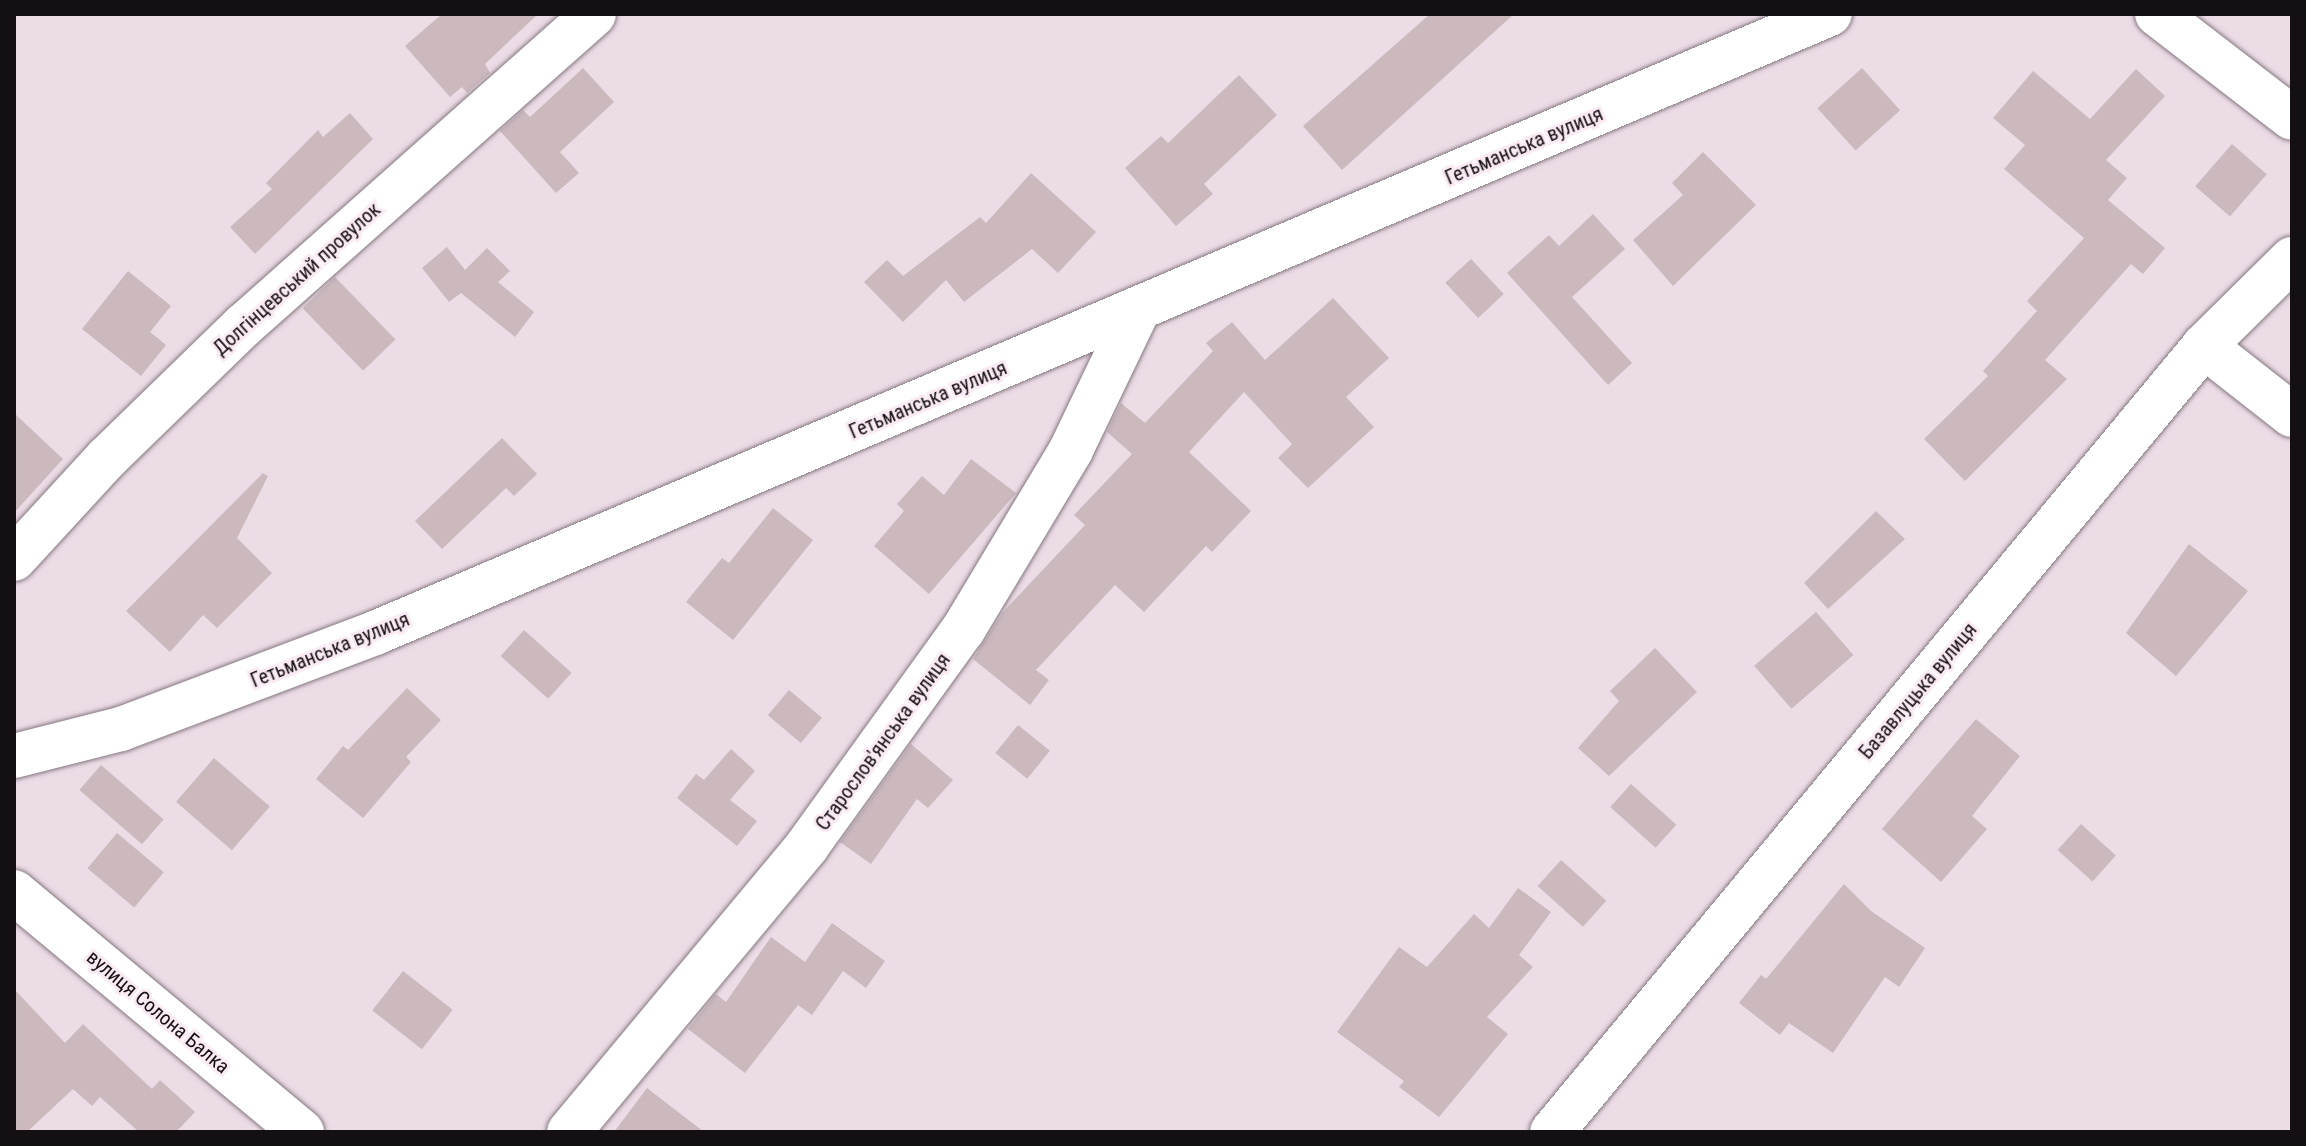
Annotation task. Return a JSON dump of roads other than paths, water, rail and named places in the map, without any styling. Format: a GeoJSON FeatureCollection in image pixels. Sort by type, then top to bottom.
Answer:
{"type":"FeatureCollection","features":[{"type":"Feature","properties":{"kind":"street","name":"Долгінцевський провулок"},"geometry":{"type":"LineString","coordinates":[[14,559],[107,458],[244,325],[594,14]]}},
{"type":"Feature","properties":{"kind":"street","name":"Гетьманська вулиця"},"geometry":{"type":"LineString","coordinates":[[14,756],[121,729],[246,685],[1137,312],[1830,14]]}},
{"type":"Feature","properties":{"kind":"street"},"geometry":{"type":"LineString","coordinates":[[2157,14],[2292,118]]}},
{"type":"Feature","properties":{"kind":"street","name":"Базавлуцька вулиця"},"geometry":{"type":"LineString","coordinates":[[1552,1132],[2204,346],[2292,259]]}},
{"type":"Feature","properties":{"kind":"street","name":"Старослов'янська вулиця"},"geometry":{"type":"LineString","coordinates":[[569,1132],[807,846],[963,630],[1071,450],[1137,312]]}},
{"type":"Feature","properties":{"kind":"street"},"geometry":{"type":"LineString","coordinates":[[2204,346],[2292,415]]}},
{"type":"Feature","properties":{"kind":"street","name":"вулиця Солона Балка"},"geometry":{"type":"LineString","coordinates":[[14,892],[302,1132]]}}]}
